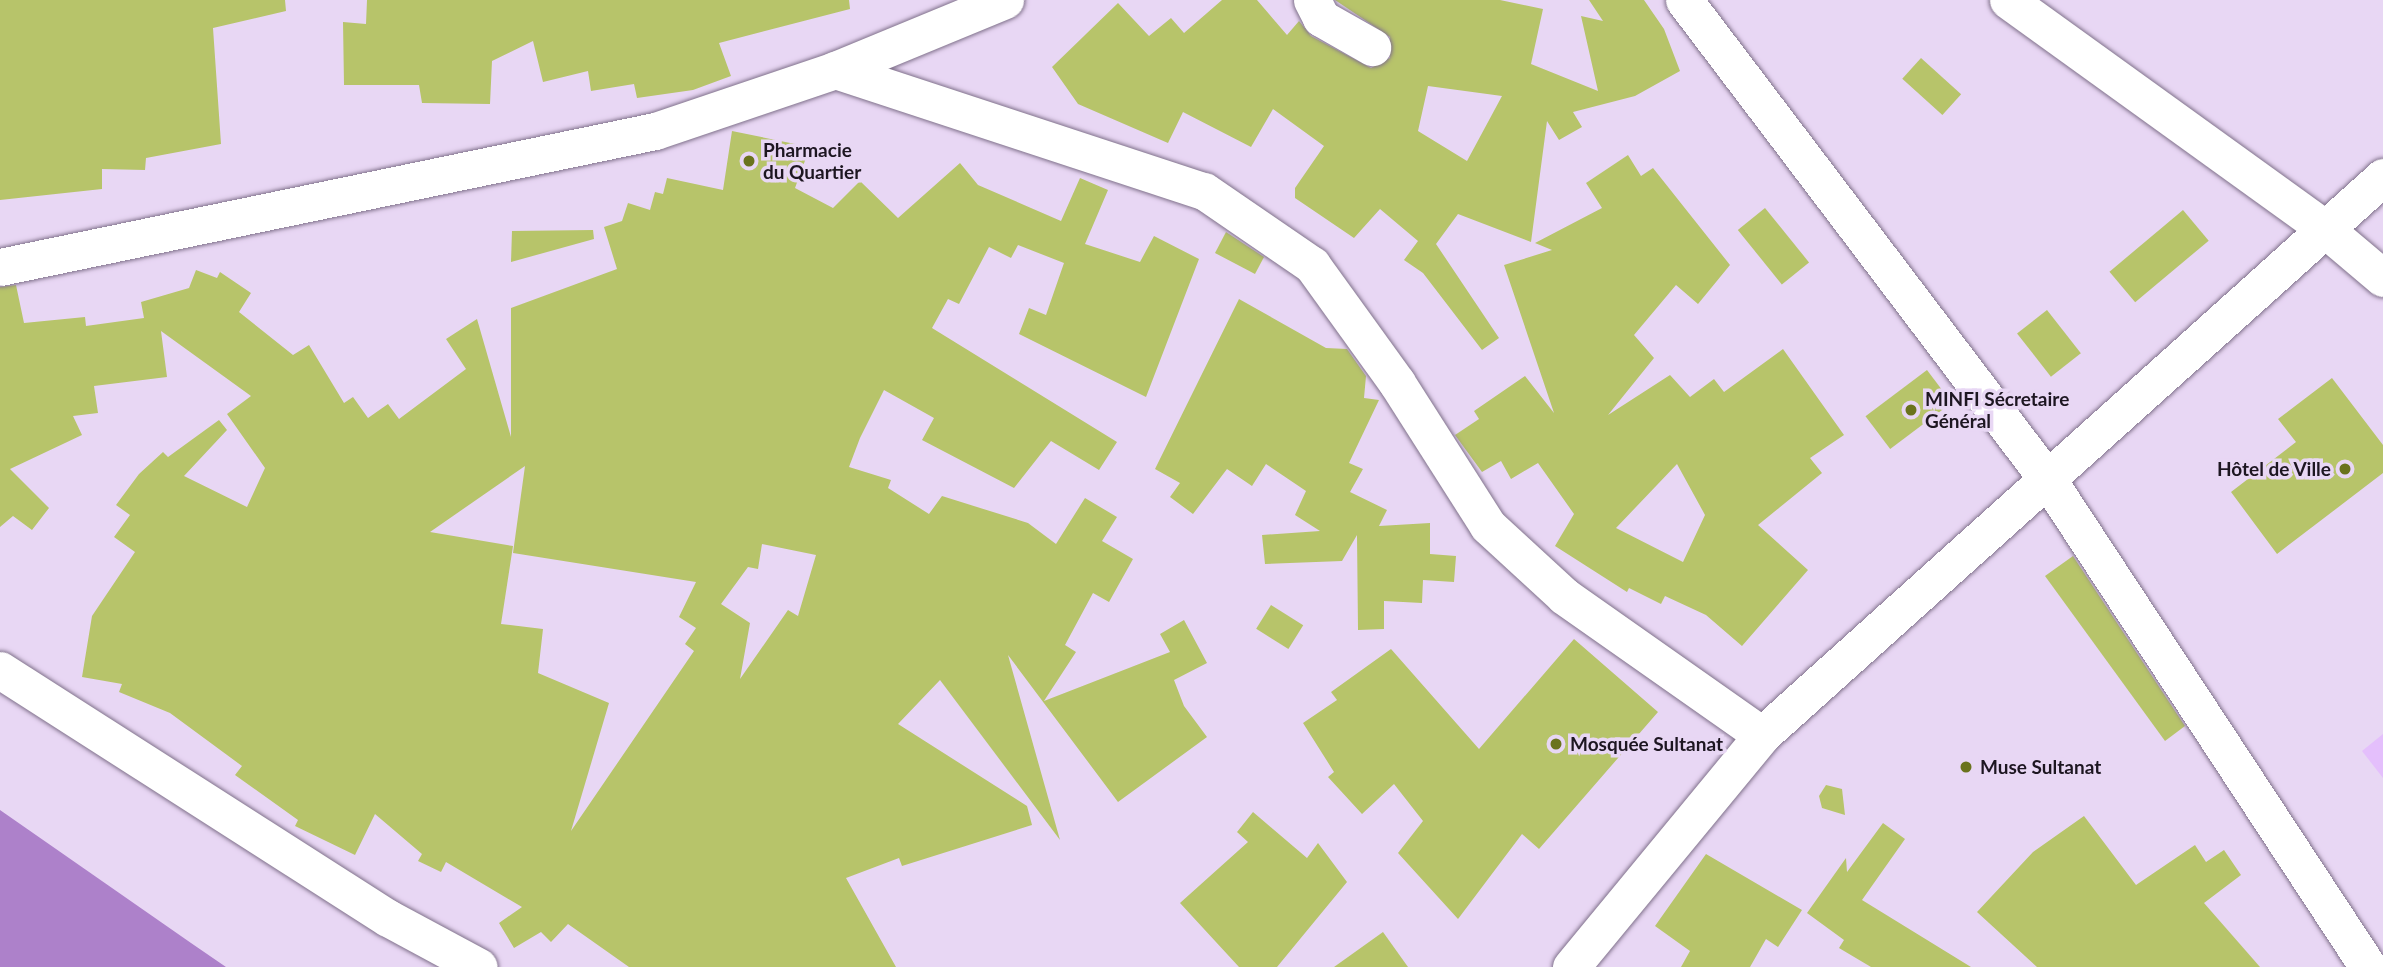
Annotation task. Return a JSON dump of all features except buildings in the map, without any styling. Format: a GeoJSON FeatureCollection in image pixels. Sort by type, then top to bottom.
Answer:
{"type":"FeatureCollection","features":[{"type":"Feature","properties":{"kind":"street"},"geometry":{"type":"LineString","coordinates":[[0,267],[655,131],[835,70],[1005,0]]}},
{"type":"Feature","properties":{"kind":"street"},"geometry":{"type":"LineString","coordinates":[[1312,0],[1321,18],[1372,47]]}},
{"type":"Feature","properties":{"kind":"street"},"geometry":{"type":"LineString","coordinates":[[1684,0],[2048,480],[2368,967]]}},
{"type":"Feature","properties":{"kind":"street"},"geometry":{"type":"LineString","coordinates":[[2008,0],[2325,229],[2383,278]]}},
{"type":"Feature","properties":{"kind":"street"},"geometry":{"type":"LineString","coordinates":[[835,70],[1204,191],[1312,265],[1397,383],[1488,526],[1564,596],[1762,735]]}},
{"type":"Feature","properties":{"kind":"street"},"geometry":{"type":"LineString","coordinates":[[1571,967],[1762,735],[2383,177]]}},
{"type":"Feature","properties":{"kind":"street"},"geometry":{"type":"LineString","coordinates":[[0,670],[388,918],[479,967]]}},
{"type":"Feature","properties":{"kind":"shaded area"},"geometry":{"type":"Polygon","coordinates":[[[2383,734],[2383,778],[2362,751],[2383,734]]]}},
{"type":"Feature","properties":{"kind":"shaded area"},"geometry":{"type":"Polygon","coordinates":[[[0,810],[191,943],[226,967],[0,967],[0,810]]]}},
{"type":"Feature","properties":{"kind":"place","name":"Pharmacie du Quartier"},"geometry":{"type":"Point","coordinates":[749,161]}},
{"type":"Feature","properties":{"kind":"place","name":"MINFI Sécretaire Général"},"geometry":{"type":"Point","coordinates":[1911,410]}},
{"type":"Feature","properties":{"kind":"place","name":"Hôtel de Ville"},"geometry":{"type":"Point","coordinates":[2345,469]}},
{"type":"Feature","properties":{"kind":"place","name":"Mosquée Sultanat"},"geometry":{"type":"Point","coordinates":[1556,744]}},
{"type":"Feature","properties":{"kind":"place","name":"Muse Sultanat"},"geometry":{"type":"Point","coordinates":[1966,767]}}]}
